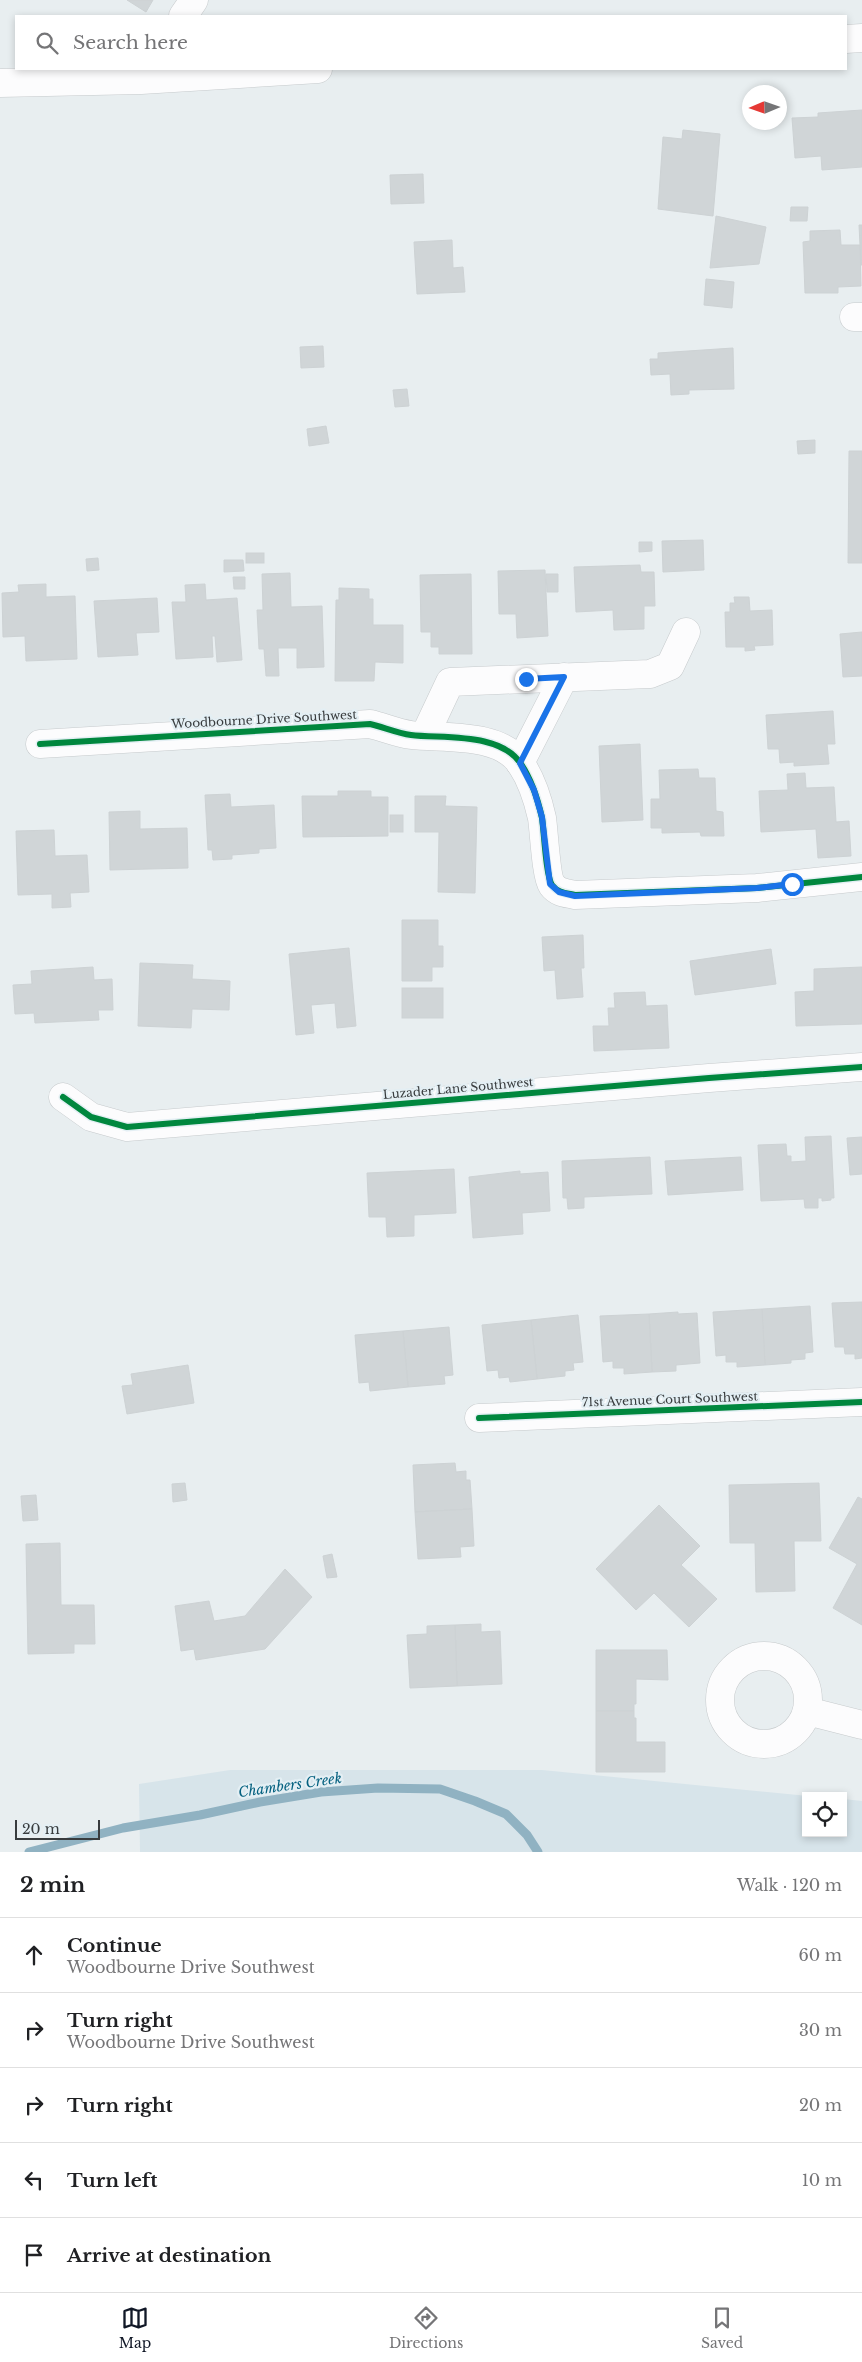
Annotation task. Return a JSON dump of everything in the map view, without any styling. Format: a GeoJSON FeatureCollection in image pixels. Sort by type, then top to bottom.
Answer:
{"type":"FeatureCollection","features":[{"type":"Feature","properties":{"kind":"street"},"geometry":{"type":"LineString","coordinates":[[184,15],[194,0]]}},
{"type":"Feature","properties":{"kind":"street"},"geometry":{"type":"LineString","coordinates":[[847,39],[862,38]]}},
{"type":"Feature","properties":{"kind":"street"},"geometry":{"type":"LineString","coordinates":[[0,83],[144,74],[283,70]]}},
{"type":"Feature","properties":{"kind":"street"},"geometry":{"type":"LineString","coordinates":[[425,736],[450,682],[650,674],[670,666],[686,632]]}},
{"type":"Feature","properties":{"kind":"street"},"geometry":{"type":"LineString","coordinates":[[520,763],[564,677]]}},
{"type":"Feature","properties":{"kind":"street","name":"Woodbourne Drive Southwest"},"geometry":{"type":"LineString","coordinates":[[40,744],[370,724],[409,735],[484,742],[504,750],[520,763],[534,790],[542,817],[550,884],[559,892],[575,896],[757,888],[862,876]]}},
{"type":"Feature","properties":{"kind":"street","name":"Luzader Lane Southwest"},"geometry":{"type":"LineString","coordinates":[[63,1097],[91,1117],[127,1127],[709,1078],[862,1068]]}},
{"type":"Feature","properties":{"kind":"street","name":"71st Avenue Court Southwest"},"geometry":{"type":"LineString","coordinates":[[478,1418],[862,1402]]}},
{"type":"Feature","properties":{"kind":"street"},"geometry":{"type":"LineString","coordinates":[[807,1711],[862,1725]]}},
{"type":"Feature","properties":{"kind":"shaded area"},"geometry":{"type":"Polygon","coordinates":[[[230,1770],[542,1770],[802,1795],[802,1837],[847,1837],[847,1799],[862,1801],[862,1852],[140,1852],[139,1784],[230,1770]]]}},
{"type":"Feature","properties":{"kind":"building"},"geometry":{"type":"Polygon","coordinates":[[[127,0],[153,0],[146,12],[127,0]]]}},
{"type":"Feature","properties":{"kind":"building"},"geometry":{"type":"Polygon","coordinates":[[[862,110],[862,167],[822,170],[821,156],[795,158],[792,118],[818,117],[818,113],[862,110]]]}},
{"type":"Feature","properties":{"kind":"building"},"geometry":{"type":"Polygon","coordinates":[[[683,130],[720,134],[713,216],[658,209],[663,137],[682,139],[683,130]]]}},
{"type":"Feature","properties":{"kind":"building"},"geometry":{"type":"Polygon","coordinates":[[[423,174],[424,203],[391,204],[390,175],[423,174]]]}},
{"type":"Feature","properties":{"kind":"building"},"geometry":{"type":"Polygon","coordinates":[[[791,207],[808,207],[807,221],[790,221],[791,207]]]}},
{"type":"Feature","properties":{"kind":"building"},"geometry":{"type":"Polygon","coordinates":[[[716,216],[766,227],[759,264],[710,268],[716,216]]]}},
{"type":"Feature","properties":{"kind":"building"},"geometry":{"type":"Polygon","coordinates":[[[859,225],[862,225],[862,265],[861,265],[859,225]]]}},
{"type":"Feature","properties":{"kind":"building"},"geometry":{"type":"Polygon","coordinates":[[[840,230],[841,245],[860,245],[861,286],[838,287],[838,293],[805,293],[803,242],[810,241],[810,231],[840,230]]]}},
{"type":"Feature","properties":{"kind":"building"},"geometry":{"type":"Polygon","coordinates":[[[452,240],[453,268],[463,267],[465,292],[417,294],[414,242],[452,240]]]}},
{"type":"Feature","properties":{"kind":"building"},"geometry":{"type":"Polygon","coordinates":[[[706,279],[734,282],[732,308],[704,305],[706,279]]]}},
{"type":"Feature","properties":{"kind":"building"},"geometry":{"type":"Polygon","coordinates":[[[323,346],[324,367],[301,368],[300,347],[323,346]]]}},
{"type":"Feature","properties":{"kind":"building"},"geometry":{"type":"Polygon","coordinates":[[[733,348],[734,389],[689,390],[689,394],[671,395],[670,374],[651,375],[650,359],[658,359],[658,353],[733,348]]]}},
{"type":"Feature","properties":{"kind":"building"},"geometry":{"type":"Polygon","coordinates":[[[407,389],[409,406],[395,407],[393,390],[407,389]]]}},
{"type":"Feature","properties":{"kind":"building"},"geometry":{"type":"Polygon","coordinates":[[[326,426],[329,443],[309,446],[307,429],[326,426]]]}},
{"type":"Feature","properties":{"kind":"building"},"geometry":{"type":"Polygon","coordinates":[[[815,440],[815,453],[798,454],[797,441],[815,440]]]}},
{"type":"Feature","properties":{"kind":"building"},"geometry":{"type":"Polygon","coordinates":[[[849,451],[862,451],[862,563],[848,563],[849,451]]]}},
{"type":"Feature","properties":{"kind":"building"},"geometry":{"type":"Polygon","coordinates":[[[703,540],[704,570],[663,572],[662,541],[703,540]]]}},
{"type":"Feature","properties":{"kind":"building"},"geometry":{"type":"Polygon","coordinates":[[[639,542],[652,542],[652,551],[639,552],[639,542]]]}},
{"type":"Feature","properties":{"kind":"building"},"geometry":{"type":"Polygon","coordinates":[[[246,553],[264,553],[264,563],[246,563],[246,553]]]}},
{"type":"Feature","properties":{"kind":"building"},"geometry":{"type":"Polygon","coordinates":[[[98,558],[99,570],[87,571],[86,559],[98,558]]]}},
{"type":"Feature","properties":{"kind":"building"},"geometry":{"type":"Polygon","coordinates":[[[224,560],[243,560],[244,571],[224,572],[224,560]]]}},
{"type":"Feature","properties":{"kind":"building"},"geometry":{"type":"Polygon","coordinates":[[[640,565],[641,572],[654,572],[655,606],[644,606],[644,629],[614,630],[613,610],[576,612],[574,567],[640,565]]]}},
{"type":"Feature","properties":{"kind":"building"},"geometry":{"type":"Polygon","coordinates":[[[545,570],[548,636],[517,638],[516,614],[499,614],[498,571],[545,570]]]}},
{"type":"Feature","properties":{"kind":"building"},"geometry":{"type":"Polygon","coordinates":[[[290,573],[291,607],[322,606],[324,667],[297,668],[297,648],[278,648],[279,676],[266,676],[264,649],[259,649],[257,610],[263,610],[262,574],[290,573]]]}},
{"type":"Feature","properties":{"kind":"building"},"geometry":{"type":"Polygon","coordinates":[[[471,574],[472,654],[439,654],[439,647],[431,647],[431,632],[421,632],[420,575],[471,574]]]}},
{"type":"Feature","properties":{"kind":"building"},"geometry":{"type":"Polygon","coordinates":[[[546,574],[558,574],[558,592],[547,592],[546,574]]]}},
{"type":"Feature","properties":{"kind":"building"},"geometry":{"type":"Polygon","coordinates":[[[233,577],[245,577],[245,589],[234,589],[233,577]]]}},
{"type":"Feature","properties":{"kind":"building"},"geometry":{"type":"Polygon","coordinates":[[[46,584],[46,597],[75,596],[77,659],[26,661],[25,636],[3,637],[2,593],[19,592],[18,585],[46,584]]]}},
{"type":"Feature","properties":{"kind":"building"},"geometry":{"type":"Polygon","coordinates":[[[205,584],[206,600],[237,598],[242,660],[217,662],[215,636],[212,636],[213,657],[176,659],[172,602],[186,602],[185,585],[205,584]]]}},
{"type":"Feature","properties":{"kind":"building"},"geometry":{"type":"Polygon","coordinates":[[[339,588],[369,589],[369,599],[373,599],[373,625],[403,625],[403,663],[375,662],[374,681],[335,681],[336,600],[339,600],[339,588]]]}},
{"type":"Feature","properties":{"kind":"building"},"geometry":{"type":"Polygon","coordinates":[[[734,597],[749,597],[750,611],[772,610],[773,645],[754,646],[755,650],[745,651],[745,647],[726,647],[725,612],[730,612],[730,603],[735,603],[734,597]]]}},
{"type":"Feature","properties":{"kind":"building"},"geometry":{"type":"Polygon","coordinates":[[[157,598],[159,632],[136,633],[138,655],[98,657],[94,601],[157,598]]]}},
{"type":"Feature","properties":{"kind":"building"},"geometry":{"type":"Polygon","coordinates":[[[862,632],[862,676],[843,677],[840,634],[862,632]]]}},
{"type":"Feature","properties":{"kind":"building"},"geometry":{"type":"Polygon","coordinates":[[[833,711],[835,744],[827,744],[829,764],[794,766],[794,762],[780,763],[779,749],[768,749],[766,715],[833,711]]]}},
{"type":"Feature","properties":{"kind":"building"},"geometry":{"type":"Polygon","coordinates":[[[640,744],[643,820],[602,822],[599,746],[640,744]]]}},
{"type":"Feature","properties":{"kind":"building"},"geometry":{"type":"Polygon","coordinates":[[[698,769],[699,778],[715,778],[716,811],[723,812],[724,836],[701,836],[700,832],[662,833],[662,828],[651,828],[651,799],[660,799],[659,770],[698,769]]]}},
{"type":"Feature","properties":{"kind":"building"},"geometry":{"type":"Polygon","coordinates":[[[805,773],[806,788],[834,787],[836,822],[849,821],[851,856],[818,858],[816,829],[761,832],[759,791],[788,790],[787,774],[805,773]]]}},
{"type":"Feature","properties":{"kind":"building"},"geometry":{"type":"Polygon","coordinates":[[[338,791],[371,791],[371,797],[388,797],[388,836],[303,837],[302,796],[338,796],[338,791]]]}},
{"type":"Feature","properties":{"kind":"building"},"geometry":{"type":"Polygon","coordinates":[[[230,794],[231,807],[274,805],[276,848],[259,849],[259,853],[232,855],[232,859],[213,860],[212,850],[208,850],[205,795],[230,794]]]}},
{"type":"Feature","properties":{"kind":"building"},"geometry":{"type":"Polygon","coordinates":[[[415,796],[446,796],[445,806],[477,807],[475,893],[438,892],[439,832],[415,832],[415,796]]]}},
{"type":"Feature","properties":{"kind":"building"},"geometry":{"type":"Polygon","coordinates":[[[140,811],[140,829],[187,828],[188,868],[110,870],[109,812],[140,811]]]}},
{"type":"Feature","properties":{"kind":"building"},"geometry":{"type":"Polygon","coordinates":[[[390,815],[403,815],[403,832],[390,832],[390,815]]]}},
{"type":"Feature","properties":{"kind":"building"},"geometry":{"type":"Polygon","coordinates":[[[54,830],[55,856],[87,855],[89,892],[70,893],[71,907],[52,908],[52,894],[18,895],[16,831],[54,830]]]}},
{"type":"Feature","properties":{"kind":"building"},"geometry":{"type":"Polygon","coordinates":[[[402,920],[438,920],[438,946],[443,946],[443,967],[432,967],[432,981],[402,981],[402,920]]]}},
{"type":"Feature","properties":{"kind":"building"},"geometry":{"type":"Polygon","coordinates":[[[583,935],[584,968],[581,968],[583,997],[557,999],[555,970],[544,971],[542,937],[583,935]]]}},
{"type":"Feature","properties":{"kind":"building"},"geometry":{"type":"Polygon","coordinates":[[[349,948],[356,1026],[337,1028],[335,1003],[311,1005],[314,1033],[296,1035],[289,954],[349,948]]]}},
{"type":"Feature","properties":{"kind":"building"},"geometry":{"type":"Polygon","coordinates":[[[771,949],[776,984],[695,995],[690,961],[771,949]]]}},
{"type":"Feature","properties":{"kind":"building"},"geometry":{"type":"Polygon","coordinates":[[[140,963],[193,965],[192,979],[230,981],[229,1010],[192,1009],[191,1028],[138,1026],[140,963]]]}},
{"type":"Feature","properties":{"kind":"building"},"geometry":{"type":"Polygon","coordinates":[[[93,967],[94,980],[112,979],[113,1010],[98,1010],[99,1020],[35,1023],[34,1013],[15,1014],[13,985],[32,984],[31,971],[93,967]]]}},
{"type":"Feature","properties":{"kind":"building"},"geometry":{"type":"Polygon","coordinates":[[[862,967],[862,1024],[796,1026],[795,992],[814,991],[814,969],[862,967]]]}},
{"type":"Feature","properties":{"kind":"building"},"geometry":{"type":"Polygon","coordinates":[[[402,988],[443,988],[443,1018],[402,1018],[402,988]]]}},
{"type":"Feature","properties":{"kind":"building"},"geometry":{"type":"Polygon","coordinates":[[[645,992],[646,1006],[667,1005],[669,1048],[594,1051],[593,1026],[609,1026],[608,1008],[615,1008],[614,993],[645,992]]]}},
{"type":"Feature","properties":{"kind":"building"},"geometry":{"type":"Polygon","coordinates":[[[831,1136],[834,1198],[822,1201],[822,1198],[818,1198],[818,1208],[805,1208],[804,1199],[761,1201],[758,1145],[786,1144],[787,1156],[791,1156],[791,1162],[806,1161],[805,1137],[831,1136]]]}},
{"type":"Feature","properties":{"kind":"building"},"geometry":{"type":"Polygon","coordinates":[[[862,1137],[862,1174],[850,1175],[847,1138],[862,1137]]]}},
{"type":"Feature","properties":{"kind":"building"},"geometry":{"type":"Polygon","coordinates":[[[650,1157],[652,1194],[584,1197],[584,1208],[568,1209],[567,1198],[563,1198],[562,1161],[650,1157]]]}},
{"type":"Feature","properties":{"kind":"building"},"geometry":{"type":"Polygon","coordinates":[[[741,1157],[743,1190],[668,1195],[665,1161],[741,1157]]]}},
{"type":"Feature","properties":{"kind":"building"},"geometry":{"type":"Polygon","coordinates":[[[454,1169],[456,1213],[414,1215],[414,1236],[387,1237],[386,1217],[369,1217],[367,1173],[454,1169]]]}},
{"type":"Feature","properties":{"kind":"building"},"geometry":{"type":"Polygon","coordinates":[[[520,1171],[520,1174],[548,1172],[550,1211],[522,1213],[523,1234],[473,1238],[469,1177],[520,1171]]]}},
{"type":"Feature","properties":{"kind":"building"},"geometry":{"type":"Polygon","coordinates":[[[862,1302],[862,1358],[855,1359],[855,1354],[845,1354],[844,1347],[835,1347],[832,1303],[862,1302]]]}},
{"type":"Feature","properties":{"kind":"building"},"geometry":{"type":"Polygon","coordinates":[[[810,1306],[813,1352],[805,1353],[805,1359],[791,1360],[791,1363],[765,1365],[762,1309],[810,1306]]]}},
{"type":"Feature","properties":{"kind":"building"},"geometry":{"type":"Polygon","coordinates":[[[762,1309],[765,1365],[737,1367],[737,1362],[726,1362],[726,1355],[716,1356],[713,1312],[762,1309]]]}},
{"type":"Feature","properties":{"kind":"building"},"geometry":{"type":"Polygon","coordinates":[[[678,1312],[678,1314],[697,1313],[700,1363],[676,1365],[676,1371],[652,1372],[649,1314],[678,1312]]]}},
{"type":"Feature","properties":{"kind":"building"},"geometry":{"type":"Polygon","coordinates":[[[649,1314],[652,1372],[624,1374],[624,1368],[613,1368],[613,1361],[603,1362],[600,1316],[649,1314]]]}},
{"type":"Feature","properties":{"kind":"building"},"geometry":{"type":"Polygon","coordinates":[[[578,1315],[583,1362],[573,1363],[574,1370],[565,1371],[565,1376],[537,1379],[531,1320],[578,1315]]]}},
{"type":"Feature","properties":{"kind":"building"},"geometry":{"type":"Polygon","coordinates":[[[531,1320],[537,1379],[510,1382],[509,1377],[499,1378],[498,1370],[487,1371],[482,1325],[531,1320]]]}},
{"type":"Feature","properties":{"kind":"building"},"geometry":{"type":"Polygon","coordinates":[[[449,1327],[453,1375],[444,1376],[445,1384],[408,1387],[403,1331],[449,1327]]]}},
{"type":"Feature","properties":{"kind":"building"},"geometry":{"type":"Polygon","coordinates":[[[403,1331],[408,1387],[370,1391],[369,1382],[359,1383],[355,1335],[403,1331]]]}},
{"type":"Feature","properties":{"kind":"building"},"geometry":{"type":"Polygon","coordinates":[[[188,1365],[194,1403],[127,1414],[122,1386],[133,1385],[131,1374],[188,1365]]]}},
{"type":"Feature","properties":{"kind":"building"},"geometry":{"type":"Polygon","coordinates":[[[455,1463],[456,1472],[466,1471],[466,1480],[470,1480],[472,1509],[415,1512],[413,1465],[455,1463]]]}},
{"type":"Feature","properties":{"kind":"building"},"geometry":{"type":"Polygon","coordinates":[[[185,1483],[187,1500],[173,1502],[172,1484],[185,1483]]]}},
{"type":"Feature","properties":{"kind":"building"},"geometry":{"type":"Polygon","coordinates":[[[819,1483],[821,1541],[794,1541],[795,1591],[756,1592],[755,1543],[730,1543],[729,1485],[819,1483]]]}},
{"type":"Feature","properties":{"kind":"building"},"geometry":{"type":"Polygon","coordinates":[[[36,1495],[38,1520],[23,1521],[21,1496],[36,1495]]]}},
{"type":"Feature","properties":{"kind":"building"},"geometry":{"type":"Polygon","coordinates":[[[858,1497],[862,1499],[862,1625],[833,1608],[857,1564],[829,1548],[858,1497]]]}},
{"type":"Feature","properties":{"kind":"building"},"geometry":{"type":"Polygon","coordinates":[[[659,1505],[700,1546],[681,1565],[717,1599],[689,1627],[654,1593],[636,1610],[596,1569],[659,1505]]]}},
{"type":"Feature","properties":{"kind":"building"},"geometry":{"type":"Polygon","coordinates":[[[472,1509],[474,1546],[460,1547],[461,1557],[418,1559],[415,1512],[472,1509]]]}},
{"type":"Feature","properties":{"kind":"building"},"geometry":{"type":"Polygon","coordinates":[[[60,1543],[61,1605],[94,1605],[95,1644],[74,1644],[74,1653],[28,1654],[26,1544],[60,1543]]]}},
{"type":"Feature","properties":{"kind":"building"},"geometry":{"type":"Polygon","coordinates":[[[332,1554],[337,1577],[327,1578],[323,1556],[332,1554]]]}},
{"type":"Feature","properties":{"kind":"building"},"geometry":{"type":"Polygon","coordinates":[[[285,1569],[312,1597],[265,1649],[196,1660],[194,1649],[181,1651],[175,1606],[209,1601],[214,1621],[245,1616],[285,1569]]]}},
{"type":"Feature","properties":{"kind":"building"},"geometry":{"type":"Polygon","coordinates":[[[481,1624],[481,1632],[500,1631],[502,1684],[457,1686],[455,1625],[481,1624]]]}},
{"type":"Feature","properties":{"kind":"building"},"geometry":{"type":"Polygon","coordinates":[[[455,1625],[457,1686],[410,1688],[407,1635],[427,1634],[427,1626],[455,1625]]]}},
{"type":"Feature","properties":{"kind":"building"},"geometry":{"type":"Polygon","coordinates":[[[596,1650],[667,1650],[668,1680],[636,1679],[636,1704],[634,1704],[634,1711],[596,1711],[596,1650]]]}},
{"type":"Feature","properties":{"kind":"building"},"geometry":{"type":"Polygon","coordinates":[[[596,1711],[634,1711],[634,1718],[636,1718],[636,1742],[665,1742],[665,1772],[596,1772],[596,1711]]]}},
{"type":"Feature","properties":{"kind":"waterway","name":"Chambers Creek"},"geometry":{"type":"LineString","coordinates":[[29,1852],[123,1828],[200,1815],[260,1802],[321,1792],[378,1788],[440,1789],[475,1801],[506,1814],[527,1835],[538,1852]]}},
{"type":"Feature","properties":{"kind":"cycle path"},"geometry":{"type":"LineString","coordinates":[[40,744],[370,724],[411,735],[470,739],[500,747],[512,754],[525,770],[534,790],[542,818],[550,880],[554,888],[562,892],[575,895],[757,888],[862,877]]}},
{"type":"Feature","properties":{"kind":"cycle path"},"geometry":{"type":"LineString","coordinates":[[63,1097],[91,1117],[127,1127],[862,1067]]}},
{"type":"Feature","properties":{"kind":"cycle path"},"geometry":{"type":"LineString","coordinates":[[479,1418],[862,1402]]}},
{"type":"Feature","properties":{"kind":"route"},"geometry":{"type":"LineString","coordinates":[[526,679],[564,677],[520,763],[534,790],[542,817],[550,884],[559,892],[575,896],[757,888],[792,884]]}}]}
